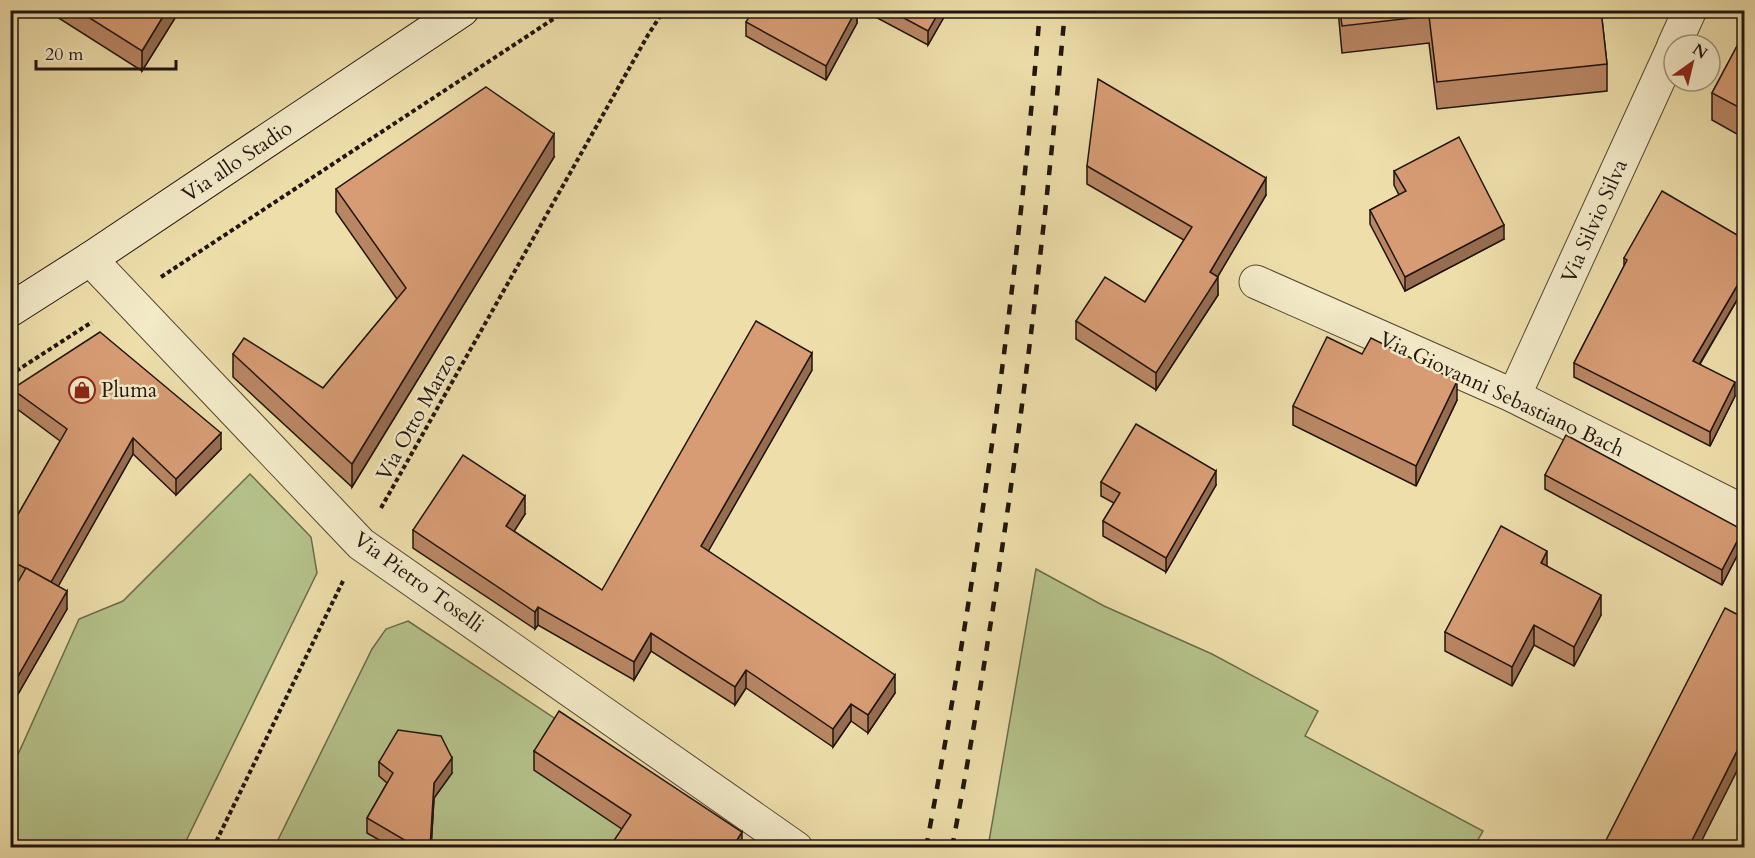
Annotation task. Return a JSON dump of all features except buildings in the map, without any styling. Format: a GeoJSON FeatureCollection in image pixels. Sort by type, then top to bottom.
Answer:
{"type":"FeatureCollection","features":[{"type":"Feature","properties":{"kind":"street","name":"Via allo Stadio"},"geometry":{"type":"LineString","coordinates":[[14,303],[90,259],[462,10]]}},
{"type":"Feature","properties":{"kind":"street","name":"Via Silvio Silva"},"geometry":{"type":"LineString","coordinates":[[1680,33],[1690,10]]}},
{"type":"Feature","properties":{"kind":"street","name":"Via Silvio Silva"},"geometry":{"type":"LineString","coordinates":[[1514,396],[1662,72]]}},
{"type":"Feature","properties":{"kind":"street","name":"Via Pietro Toselli"},"geometry":{"type":"LineString","coordinates":[[90,259],[361,544],[796,848]]}},
{"type":"Feature","properties":{"kind":"street","name":"Via Giovanni Sebastiano Bach"},"geometry":{"type":"LineString","coordinates":[[1256,282],[1514,396],[1744,512]]}},
{"type":"Feature","properties":{"kind":"path"},"geometry":{"type":"LineString","coordinates":[[10,375],[567,10]]}},
{"type":"Feature","properties":{"kind":"path","name":"Via Otto Marzo"},"geometry":{"type":"LineString","coordinates":[[213,848],[361,544],[664,10]]}},
{"type":"Feature","properties":{"kind":"green space"},"geometry":{"type":"Polygon","coordinates":[[[250,474],[311,537],[317,573],[183,847],[11,847],[11,770],[79,619],[123,601],[250,474]]]}},
{"type":"Feature","properties":{"kind":"green space"},"geometry":{"type":"Polygon","coordinates":[[[1036,569],[1104,606],[1212,654],[1318,711],[1305,736],[1483,831],[1475,845],[1478,847],[988,847],[1036,569]]]}},
{"type":"Feature","properties":{"kind":"green space"},"geometry":{"type":"Polygon","coordinates":[[[408,621],[749,847],[274,848],[372,649],[386,629],[408,621]]]}},
{"type":"Feature","properties":{"kind":"railway"},"geometry":{"type":"LineString","coordinates":[[926,848],[963,640],[994,430],[1020,221],[1040,10]]}},
{"type":"Feature","properties":{"kind":"railway"},"geometry":{"type":"LineString","coordinates":[[952,848],[988,640],[1019,430],[1044,221],[1065,10]]}},
{"type":"Feature","properties":{"kind":"place","name":"Pluma"},"geometry":{"type":"Point","coordinates":[82,390]}}]}
